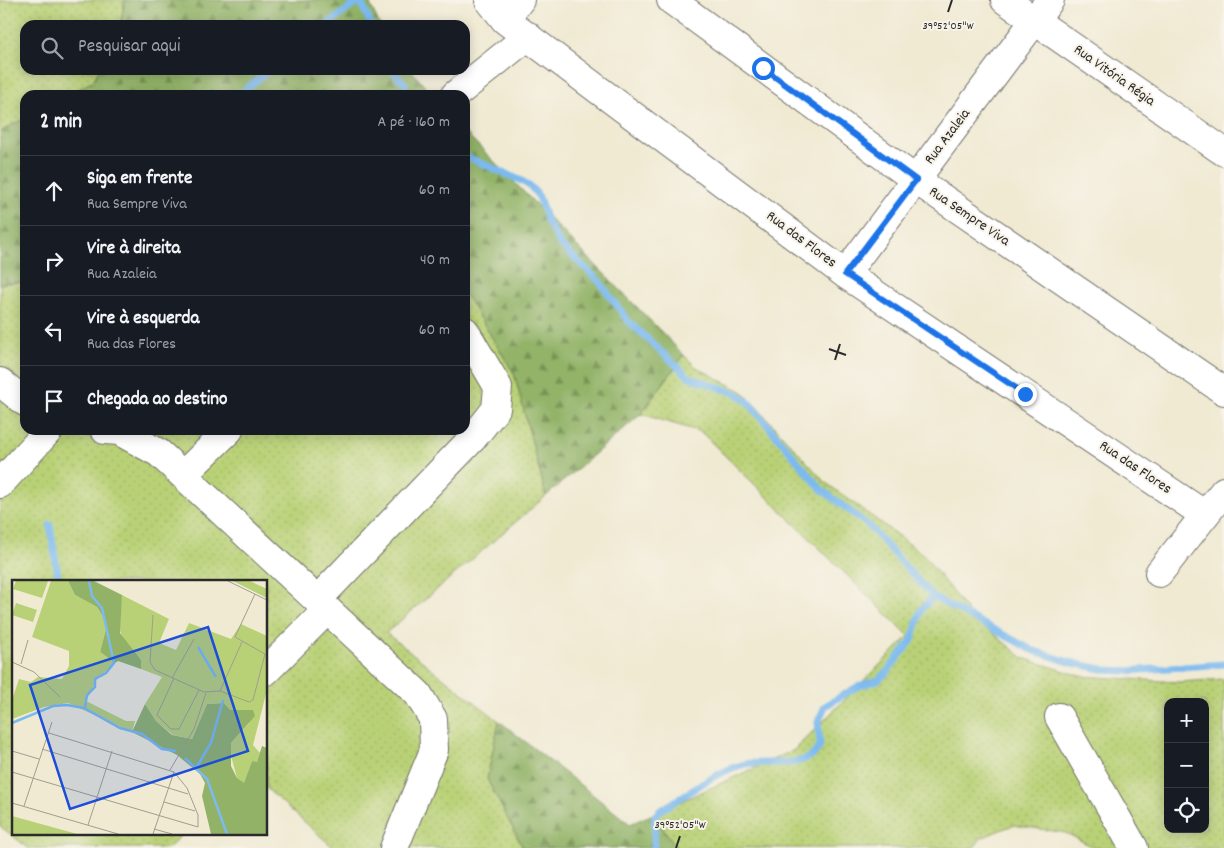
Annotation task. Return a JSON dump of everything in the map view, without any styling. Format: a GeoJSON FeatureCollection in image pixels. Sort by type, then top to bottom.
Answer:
{"type":"FeatureCollection","features":[{"type":"Feature","properties":{"kind":"street","name":"Rua Sempre Viva"},"geometry":{"type":"LineString","coordinates":[[671,0],[916,180],[1224,391]]}},
{"type":"Feature","properties":{"kind":"street","name":"Rua Vitória Régia"},"geometry":{"type":"LineString","coordinates":[[1005,0],[1043,11],[1224,152]]}},
{"type":"Feature","properties":{"kind":"street","name":"Rua das Flores"},"geometry":{"type":"LineString","coordinates":[[505,7],[528,36],[845,274],[1205,515]]}},
{"type":"Feature","properties":{"kind":"street","name":"Rua Azaleia"},"geometry":{"type":"LineString","coordinates":[[845,274],[1043,11]]}},
{"type":"Feature","properties":{"kind":"street"},"geometry":{"type":"LineString","coordinates":[[462,90],[528,36]]}},
{"type":"Feature","properties":{"kind":"street"},"geometry":{"type":"LineString","coordinates":[[268,669],[322,605],[473,438],[496,409],[498,387],[470,339]]}},
{"type":"Feature","properties":{"kind":"street"},"geometry":{"type":"LineString","coordinates":[[0,382],[20,398]]}},
{"type":"Feature","properties":{"kind":"street"},"geometry":{"type":"LineString","coordinates":[[0,484],[44,435]]}},
{"type":"Feature","properties":{"kind":"street"},"geometry":{"type":"LineString","coordinates":[[138,435],[152,438],[159,453],[418,694],[432,719],[434,750],[394,848]]}},
{"type":"Feature","properties":{"kind":"street"},"geometry":{"type":"LineString","coordinates":[[183,475],[224,435]]}},
{"type":"Feature","properties":{"kind":"street"},"geometry":{"type":"LineString","coordinates":[[1159,573],[1224,491]]}},
{"type":"Feature","properties":{"kind":"street"},"geometry":{"type":"LineString","coordinates":[[1059,717],[1134,848]]}},
{"type":"Feature","properties":{"kind":"green space"},"geometry":{"type":"Polygon","coordinates":[[[0,0],[125,0],[121,20],[20,20],[20,75],[96,75],[93,81],[77,90],[20,90],[20,121],[0,132],[0,0]]]}},
{"type":"Feature","properties":{"kind":"green space"},"geometry":{"type":"Polygon","coordinates":[[[125,0],[368,0],[378,20],[121,20],[125,0]]]}},
{"type":"Feature","properties":{"kind":"green space"},"geometry":{"type":"Polygon","coordinates":[[[96,75],[415,75],[428,90],[77,90],[93,81],[96,75]]]}},
{"type":"Feature","properties":{"kind":"green space"},"geometry":{"type":"Polygon","coordinates":[[[20,121],[20,282],[0,284],[0,132],[20,121]]]}},
{"type":"Feature","properties":{"kind":"green space"},"geometry":{"type":"Polygon","coordinates":[[[470,137],[684,355],[641,414],[546,496],[514,373],[470,302],[470,137]]]}},
{"type":"Feature","properties":{"kind":"green space"},"geometry":{"type":"Polygon","coordinates":[[[20,282],[20,435],[470,435],[470,302],[514,373],[546,496],[386,633],[499,721],[487,779],[523,848],[334,848],[268,790],[268,580],[12,580],[12,835],[0,826],[0,284],[20,282]]]}},
{"type":"Feature","properties":{"kind":"green space"},"geometry":{"type":"Polygon","coordinates":[[[684,355],[696,367],[743,392],[825,482],[923,554],[968,612],[1023,658],[1081,676],[1179,682],[1224,679],[1224,848],[1095,848],[1066,833],[1013,825],[981,838],[974,848],[677,848],[653,814],[794,750],[909,636],[701,432],[641,414],[684,355]]]}},
{"type":"Feature","properties":{"kind":"green space"},"geometry":{"type":"Polygon","coordinates":[[[499,721],[630,824],[653,814],[677,848],[523,848],[487,779],[499,721]]]}},
{"type":"Feature","properties":{"kind":"green space"},"geometry":{"type":"Polygon","coordinates":[[[13,836],[180,836],[169,848],[28,848],[13,836]]]}},
{"type":"Feature","properties":{"kind":"waterway"},"geometry":{"type":"LineString","coordinates":[[360,0],[369,20]]}},
{"type":"Feature","properties":{"kind":"waterway"},"geometry":{"type":"LineString","coordinates":[[334,20],[360,0]]}},
{"type":"Feature","properties":{"kind":"waterway"},"geometry":{"type":"LineString","coordinates":[[245,90],[263,75]]}},
{"type":"Feature","properties":{"kind":"waterway"},"geometry":{"type":"LineString","coordinates":[[397,75],[405,84]]}},
{"type":"Feature","properties":{"kind":"waterway"},"geometry":{"type":"LineString","coordinates":[[470,158],[522,181],[532,188],[539,197],[547,221],[560,244],[599,281],[628,321],[689,377],[737,394],[748,402],[821,489],[868,525],[933,597],[1032,650],[1069,662],[1106,670],[1127,671],[1224,664]]}},
{"type":"Feature","properties":{"kind":"waterway"},"geometry":{"type":"LineString","coordinates":[[50,525],[59,580]]}},
{"type":"Feature","properties":{"kind":"waterway"},"geometry":{"type":"LineString","coordinates":[[654,848],[655,816],[659,811],[713,777],[724,771],[746,764],[797,762],[814,754],[820,746],[818,722],[825,706],[857,687],[878,680],[886,673],[912,640],[921,610],[933,597]]}},
{"type":"Feature","properties":{"kind":"route"},"geometry":{"type":"LineString","coordinates":[[763,68],[916,180],[845,274],[1025,394]]}}]}
